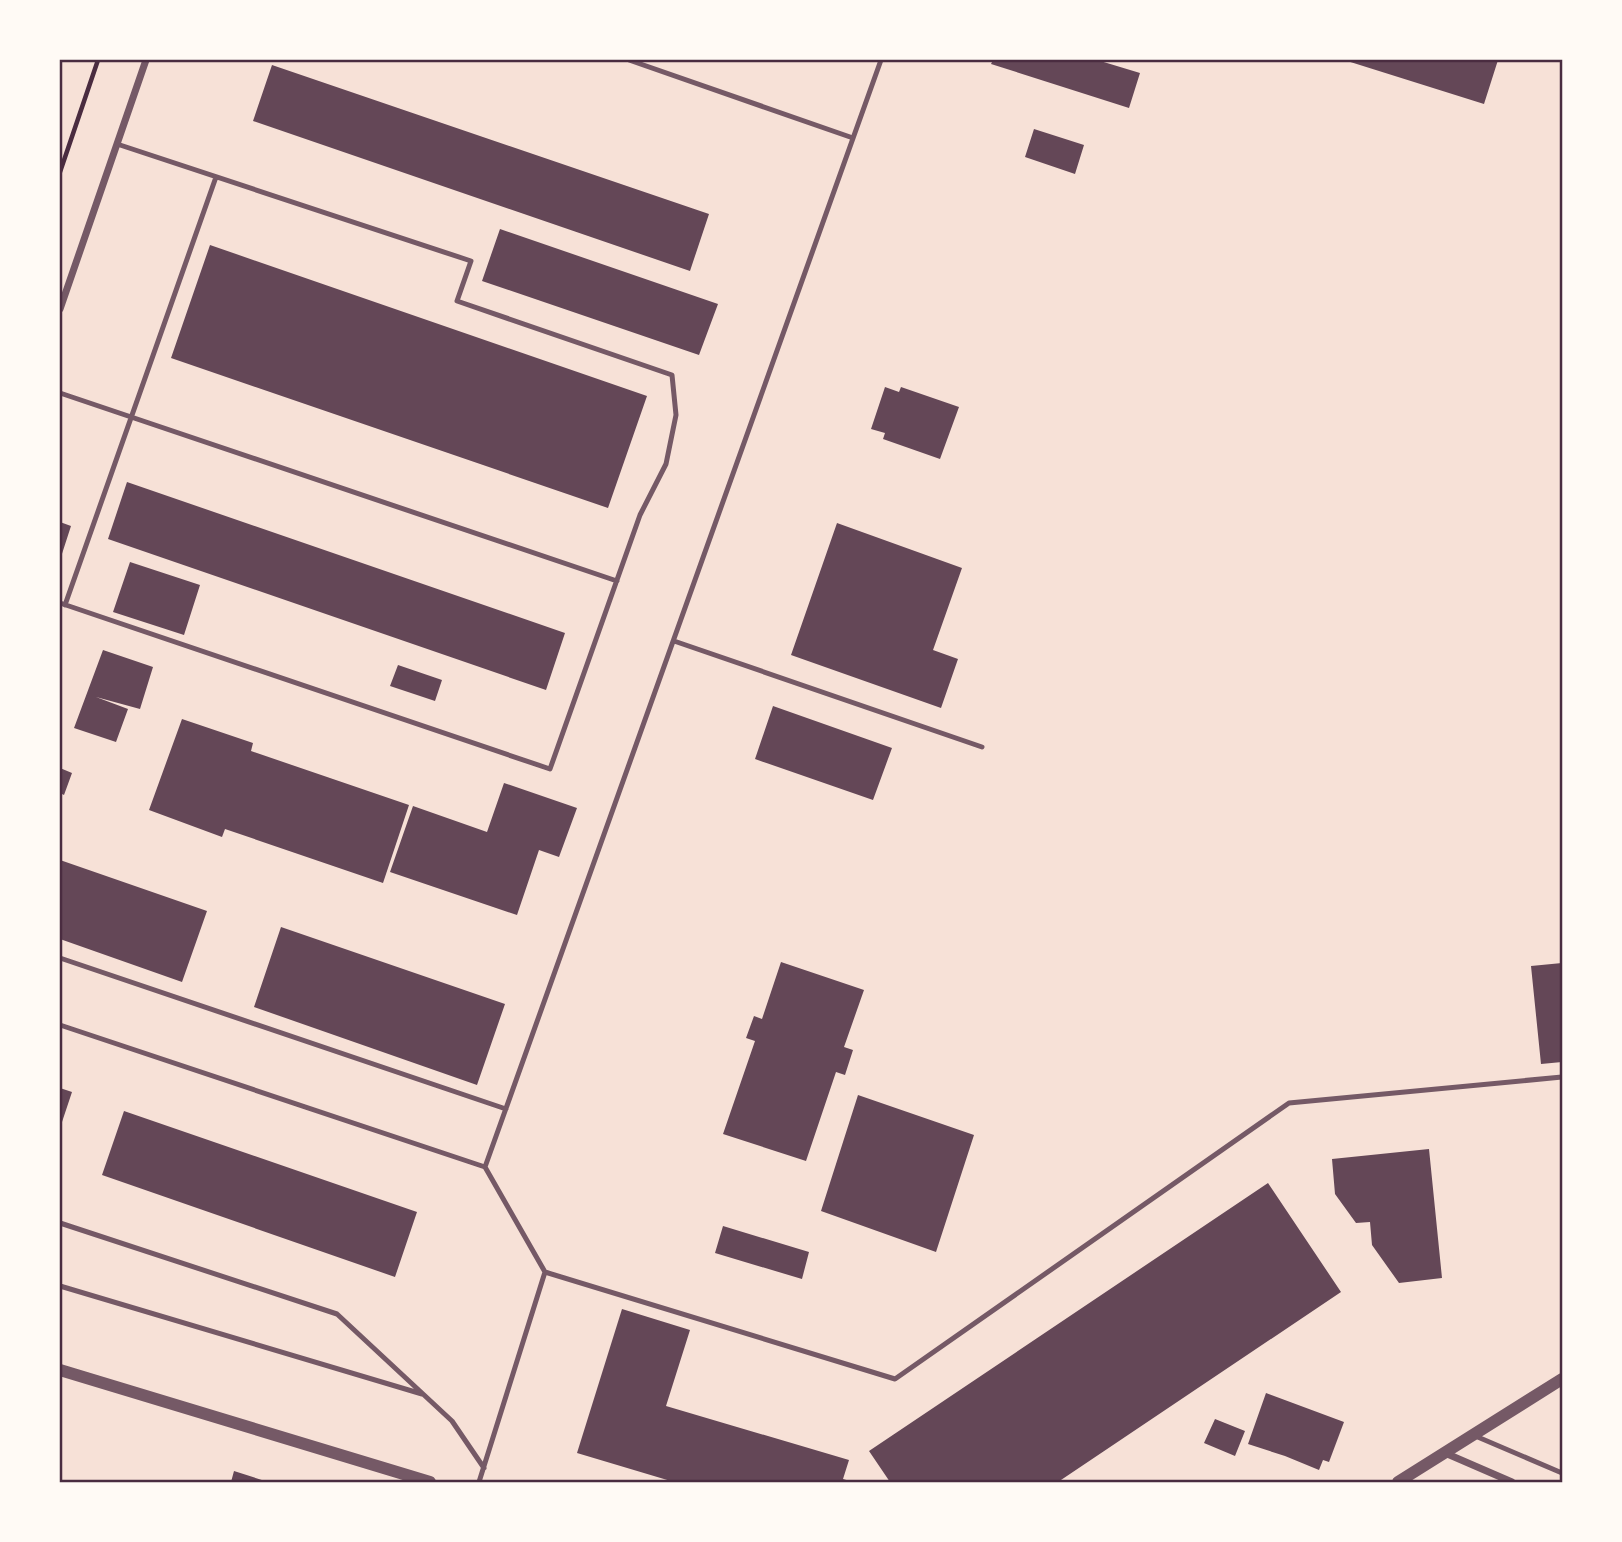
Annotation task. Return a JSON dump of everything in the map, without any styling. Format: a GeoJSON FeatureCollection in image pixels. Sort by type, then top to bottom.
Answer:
{"type":"FeatureCollection","features":[{"type":"Feature","properties":{"kind":"street"},"geometry":{"type":"LineString","coordinates":[[60,309],[146,60]]}},
{"type":"Feature","properties":{"kind":"street"},"geometry":{"type":"LineString","coordinates":[[60,1370],[430,1482]]}},
{"type":"Feature","properties":{"kind":"street"},"geometry":{"type":"LineString","coordinates":[[1398,1482],[1563,1379]]}},
{"type":"Feature","properties":{"kind":"street"},"geometry":{"type":"LineString","coordinates":[[1445,1453],[1512,1482]]}},
{"type":"Feature","properties":{"kind":"lane"},"geometry":{"type":"LineString","coordinates":[[629,60],[853,138]]}},
{"type":"Feature","properties":{"kind":"lane"},"geometry":{"type":"LineString","coordinates":[[485,1167],[881,60]]}},
{"type":"Feature","properties":{"kind":"lane"},"geometry":{"type":"LineString","coordinates":[[117,144],[471,261],[457,301],[672,375],[676,415],[666,464],[640,515],[550,769],[62,604],[216,177]]}},
{"type":"Feature","properties":{"kind":"lane"},"geometry":{"type":"LineString","coordinates":[[60,393],[617,581]]}},
{"type":"Feature","properties":{"kind":"lane"},"geometry":{"type":"LineString","coordinates":[[674,641],[982,747]]}},
{"type":"Feature","properties":{"kind":"lane"},"geometry":{"type":"LineString","coordinates":[[60,958],[506,1109]]}},
{"type":"Feature","properties":{"kind":"lane"},"geometry":{"type":"LineString","coordinates":[[60,1025],[485,1167],[545,1272],[895,1378],[1289,1103],[1563,1077]]}},
{"type":"Feature","properties":{"kind":"lane"},"geometry":{"type":"LineString","coordinates":[[60,1223],[337,1314],[452,1421],[484,1468]]}},
{"type":"Feature","properties":{"kind":"lane"},"geometry":{"type":"LineString","coordinates":[[479,1482],[545,1272]]}},
{"type":"Feature","properties":{"kind":"lane"},"geometry":{"type":"LineString","coordinates":[[60,1286],[424,1395]]}},
{"type":"Feature","properties":{"kind":"lane"},"geometry":{"type":"LineString","coordinates":[[1473,1436],[1563,1473]]}},
{"type":"Feature","properties":{"kind":"path"},"geometry":{"type":"LineString","coordinates":[[60,172],[98,60]]}},
{"type":"Feature","properties":{"kind":"building"},"geometry":{"type":"Polygon","coordinates":[[[993,60],[1097,60],[1140,73],[1129,108],[991,64],[993,60]]]}},
{"type":"Feature","properties":{"kind":"building"},"geometry":{"type":"Polygon","coordinates":[[[1344,60],[1498,60],[1484,104],[1344,60]]]}},
{"type":"Feature","properties":{"kind":"building"},"geometry":{"type":"Polygon","coordinates":[[[272,65],[709,214],[690,271],[253,121],[272,65]]]}},
{"type":"Feature","properties":{"kind":"building"},"geometry":{"type":"Polygon","coordinates":[[[1034,129],[1084,145],[1075,174],[1025,157],[1034,129]]]}},
{"type":"Feature","properties":{"kind":"building"},"geometry":{"type":"Polygon","coordinates":[[[500,229],[718,304],[699,355],[482,281],[500,229]]]}},
{"type":"Feature","properties":{"kind":"building"},"geometry":{"type":"Polygon","coordinates":[[[210,245],[647,396],[608,508],[171,358],[210,245]]]}},
{"type":"Feature","properties":{"kind":"building"},"geometry":{"type":"Polygon","coordinates":[[[885,387],[899,392],[901,387],[959,407],[940,459],[883,439],[885,433],[871,429],[885,387]]]}},
{"type":"Feature","properties":{"kind":"building"},"geometry":{"type":"Polygon","coordinates":[[[127,482],[565,633],[546,690],[108,539],[127,482]]]}},
{"type":"Feature","properties":{"kind":"building"},"geometry":{"type":"Polygon","coordinates":[[[60,522],[71,526],[60,560],[60,522]]]}},
{"type":"Feature","properties":{"kind":"building"},"geometry":{"type":"Polygon","coordinates":[[[837,523],[962,568],[933,650],[958,659],[941,708],[791,655],[837,523]]]}},
{"type":"Feature","properties":{"kind":"building"},"geometry":{"type":"Polygon","coordinates":[[[130,562],[200,585],[184,635],[113,612],[130,562]]]}},
{"type":"Feature","properties":{"kind":"building"},"geometry":{"type":"Polygon","coordinates":[[[103,650],[153,667],[140,709],[96,697],[128,709],[116,742],[74,728],[103,650]]]}},
{"type":"Feature","properties":{"kind":"building"},"geometry":{"type":"Polygon","coordinates":[[[398,665],[442,680],[435,701],[390,686],[398,665]]]}},
{"type":"Feature","properties":{"kind":"building"},"geometry":{"type":"Polygon","coordinates":[[[773,706],[892,748],[873,800],[755,759],[773,706]]]}},
{"type":"Feature","properties":{"kind":"building"},"geometry":{"type":"Polygon","coordinates":[[[182,719],[253,743],[251,751],[409,805],[383,883],[225,829],[222,837],[149,810],[182,719]]]}},
{"type":"Feature","properties":{"kind":"building"},"geometry":{"type":"Polygon","coordinates":[[[60,768],[72,773],[64,795],[60,793],[60,768]]]}},
{"type":"Feature","properties":{"kind":"building"},"geometry":{"type":"Polygon","coordinates":[[[504,783],[577,808],[559,857],[539,850],[517,915],[390,872],[413,806],[487,832],[504,783]]]}},
{"type":"Feature","properties":{"kind":"building"},"geometry":{"type":"Polygon","coordinates":[[[60,860],[207,911],[182,982],[60,939],[60,860]]]}},
{"type":"Feature","properties":{"kind":"building"},"geometry":{"type":"Polygon","coordinates":[[[281,927],[505,1004],[477,1085],[254,1007],[281,927]]]}},
{"type":"Feature","properties":{"kind":"building"},"geometry":{"type":"Polygon","coordinates":[[[781,962],[864,990],[844,1047],[853,1050],[845,1075],[836,1072],[806,1161],[723,1134],[755,1041],[746,1038],[754,1016],[762,1019],[781,962]]]}},
{"type":"Feature","properties":{"kind":"building"},"geometry":{"type":"Polygon","coordinates":[[[1562,963],[1562,1062],[1541,1064],[1531,966],[1562,963]]]}},
{"type":"Feature","properties":{"kind":"building"},"geometry":{"type":"Polygon","coordinates":[[[60,1088],[72,1092],[60,1128],[60,1088]]]}},
{"type":"Feature","properties":{"kind":"building"},"geometry":{"type":"Polygon","coordinates":[[[858,1095],[974,1135],[936,1252],[821,1211],[858,1095]]]}},
{"type":"Feature","properties":{"kind":"building"},"geometry":{"type":"Polygon","coordinates":[[[124,1111],[417,1212],[395,1277],[102,1175],[124,1111]]]}},
{"type":"Feature","properties":{"kind":"building"},"geometry":{"type":"Polygon","coordinates":[[[1429,1149],[1442,1278],[1399,1283],[1372,1245],[1370,1222],[1356,1223],[1335,1194],[1332,1159],[1429,1149]]]}},
{"type":"Feature","properties":{"kind":"building"},"geometry":{"type":"Polygon","coordinates":[[[1268,1183],[1341,1292],[1058,1482],[890,1482],[869,1451],[1268,1183]]]}},
{"type":"Feature","properties":{"kind":"building"},"geometry":{"type":"Polygon","coordinates":[[[723,1226],[809,1252],[802,1279],[715,1253],[723,1226]]]}},
{"type":"Feature","properties":{"kind":"building"},"geometry":{"type":"Polygon","coordinates":[[[622,1309],[690,1330],[666,1406],[849,1460],[843,1479],[853,1482],[674,1482],[577,1453],[622,1309]]]}},
{"type":"Feature","properties":{"kind":"building"},"geometry":{"type":"Polygon","coordinates":[[[1266,1393],[1344,1422],[1329,1462],[1323,1460],[1319,1470],[1248,1444],[1266,1393]]]}},
{"type":"Feature","properties":{"kind":"building"},"geometry":{"type":"Polygon","coordinates":[[[1215,1419],[1245,1431],[1235,1456],[1204,1443],[1215,1419]]]}},
{"type":"Feature","properties":{"kind":"building"},"geometry":{"type":"Polygon","coordinates":[[[234,1471],[268,1482],[231,1482],[234,1471]]]}}]}
